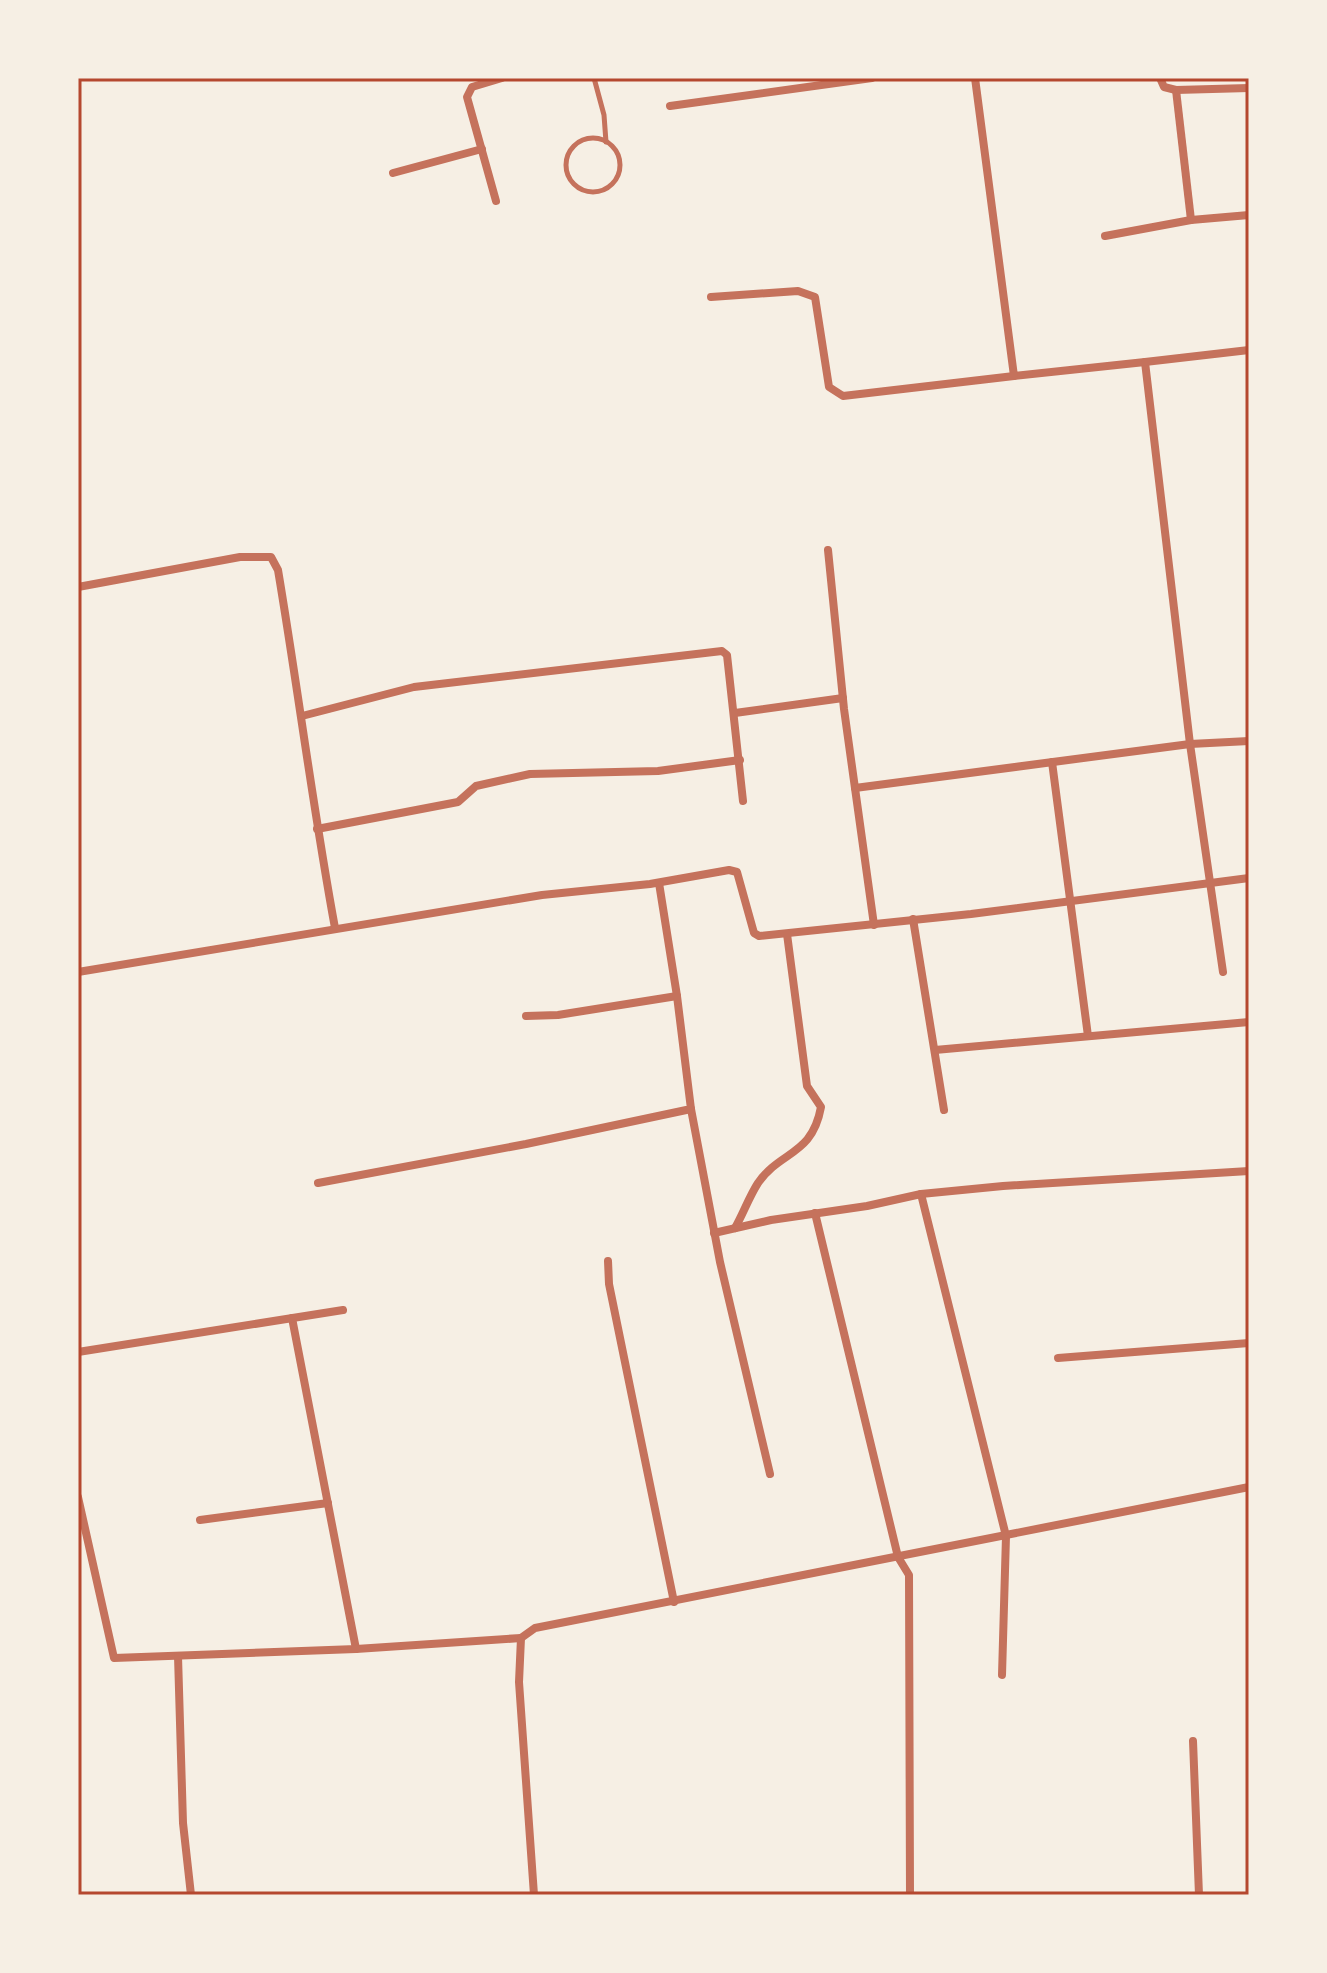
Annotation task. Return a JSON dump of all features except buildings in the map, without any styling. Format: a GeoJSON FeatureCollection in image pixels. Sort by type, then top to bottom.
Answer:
{"type":"FeatureCollection","features":[{"type":"Feature","properties":{"kind":"street"},"geometry":{"type":"LineString","coordinates":[[496,201],[467,97],[472,87],[502,78]]}},
{"type":"Feature","properties":{"kind":"street"},"geometry":{"type":"LineString","coordinates":[[670,106],[872,78]]}},
{"type":"Feature","properties":{"kind":"street"},"geometry":{"type":"LineString","coordinates":[[975,78],[1014,376]]}},
{"type":"Feature","properties":{"kind":"street"},"geometry":{"type":"LineString","coordinates":[[1160,78],[1164,87],[1176,90],[1249,88]]}},
{"type":"Feature","properties":{"kind":"street"},"geometry":{"type":"LineString","coordinates":[[1176,90],[1191,220]]}},
{"type":"Feature","properties":{"kind":"street"},"geometry":{"type":"LineString","coordinates":[[393,173],[482,149]]}},
{"type":"Feature","properties":{"kind":"street"},"geometry":{"type":"LineString","coordinates":[[1105,236],[1191,220],[1249,215]]}},
{"type":"Feature","properties":{"kind":"street"},"geometry":{"type":"LineString","coordinates":[[711,297],[798,291],[815,297],[829,387],[843,396],[1249,350]]}},
{"type":"Feature","properties":{"kind":"street"},"geometry":{"type":"LineString","coordinates":[[1145,362],[1190,744],[1223,972]]}},
{"type":"Feature","properties":{"kind":"street"},"geometry":{"type":"LineString","coordinates":[[828,550],[843,698],[874,925]]}},
{"type":"Feature","properties":{"kind":"street"},"geometry":{"type":"LineString","coordinates":[[78,587],[240,557],[271,557],[278,570],[335,928]]}},
{"type":"Feature","properties":{"kind":"street"},"geometry":{"type":"LineString","coordinates":[[302,716],[414,687],[714,651],[727,655],[743,801]]}},
{"type":"Feature","properties":{"kind":"street"},"geometry":{"type":"LineString","coordinates":[[735,713],[843,698]]}},
{"type":"Feature","properties":{"kind":"street"},"geometry":{"type":"LineString","coordinates":[[855,788],[1190,744],[1249,741]]}},
{"type":"Feature","properties":{"kind":"street"},"geometry":{"type":"LineString","coordinates":[[317,829],[458,802],[476,786],[530,774],[658,771],[740,760]]}},
{"type":"Feature","properties":{"kind":"street"},"geometry":{"type":"LineString","coordinates":[[1052,762],[1088,1036]]}},
{"type":"Feature","properties":{"kind":"street"},"geometry":{"type":"LineString","coordinates":[[78,972],[542,895],[659,883],[729,870],[737,872],[754,933],[759,936],[874,925],[1249,878]]}},
{"type":"Feature","properties":{"kind":"street"},"geometry":{"type":"LineString","coordinates":[[659,883],[691,1109],[714,1233],[770,1474]]}},
{"type":"Feature","properties":{"kind":"street"},"geometry":{"type":"LineString","coordinates":[[913,919],[944,1110]]}},
{"type":"Feature","properties":{"kind":"street"},"geometry":{"type":"LineString","coordinates":[[735,1229],[759,1183],[803,1146],[817,1125],[821,1107],[807,1086],[787,934]]}},
{"type":"Feature","properties":{"kind":"street"},"geometry":{"type":"LineString","coordinates":[[526,1016],[558,1015],[677,996]]}},
{"type":"Feature","properties":{"kind":"street"},"geometry":{"type":"LineString","coordinates":[[935,1050],[1249,1022]]}},
{"type":"Feature","properties":{"kind":"street"},"geometry":{"type":"LineString","coordinates":[[318,1183],[691,1109]]}},
{"type":"Feature","properties":{"kind":"street"},"geometry":{"type":"LineString","coordinates":[[714,1233],[921,1194],[1249,1171]]}},
{"type":"Feature","properties":{"kind":"street"},"geometry":{"type":"LineString","coordinates":[[921,1194],[1006,1536],[1002,1675]]}},
{"type":"Feature","properties":{"kind":"street"},"geometry":{"type":"LineString","coordinates":[[815,1213],[898,1557],[909,1575],[910,1895]]}},
{"type":"Feature","properties":{"kind":"street"},"geometry":{"type":"LineString","coordinates":[[608,1261],[609,1284],[674,1602]]}},
{"type":"Feature","properties":{"kind":"street"},"geometry":{"type":"LineString","coordinates":[[78,1352],[343,1310]]}},
{"type":"Feature","properties":{"kind":"street"},"geometry":{"type":"LineString","coordinates":[[292,1318],[356,1649]]}},
{"type":"Feature","properties":{"kind":"street"},"geometry":{"type":"LineString","coordinates":[[1058,1358],[1249,1343]]}},
{"type":"Feature","properties":{"kind":"street"},"geometry":{"type":"LineString","coordinates":[[78,1497],[114,1658],[356,1649],[521,1638],[535,1628],[1249,1487]]}},
{"type":"Feature","properties":{"kind":"street"},"geometry":{"type":"LineString","coordinates":[[200,1520],[328,1503]]}},
{"type":"Feature","properties":{"kind":"street"},"geometry":{"type":"LineString","coordinates":[[521,1638],[519,1682],[534,1895]]}},
{"type":"Feature","properties":{"kind":"street"},"geometry":{"type":"LineString","coordinates":[[178,1656],[183,1823],[191,1895]]}},
{"type":"Feature","properties":{"kind":"street"},"geometry":{"type":"LineString","coordinates":[[1193,1741],[1199,1895]]}},
{"type":"Feature","properties":{"kind":"lane"},"geometry":{"type":"LineString","coordinates":[[594,78],[604,115],[606,142],[616,150],[620,163],[618,177],[609,188],[596,192],[582,190],[571,181],[566,168],[568,154],[577,143],[590,138],[606,142]]}}]}
